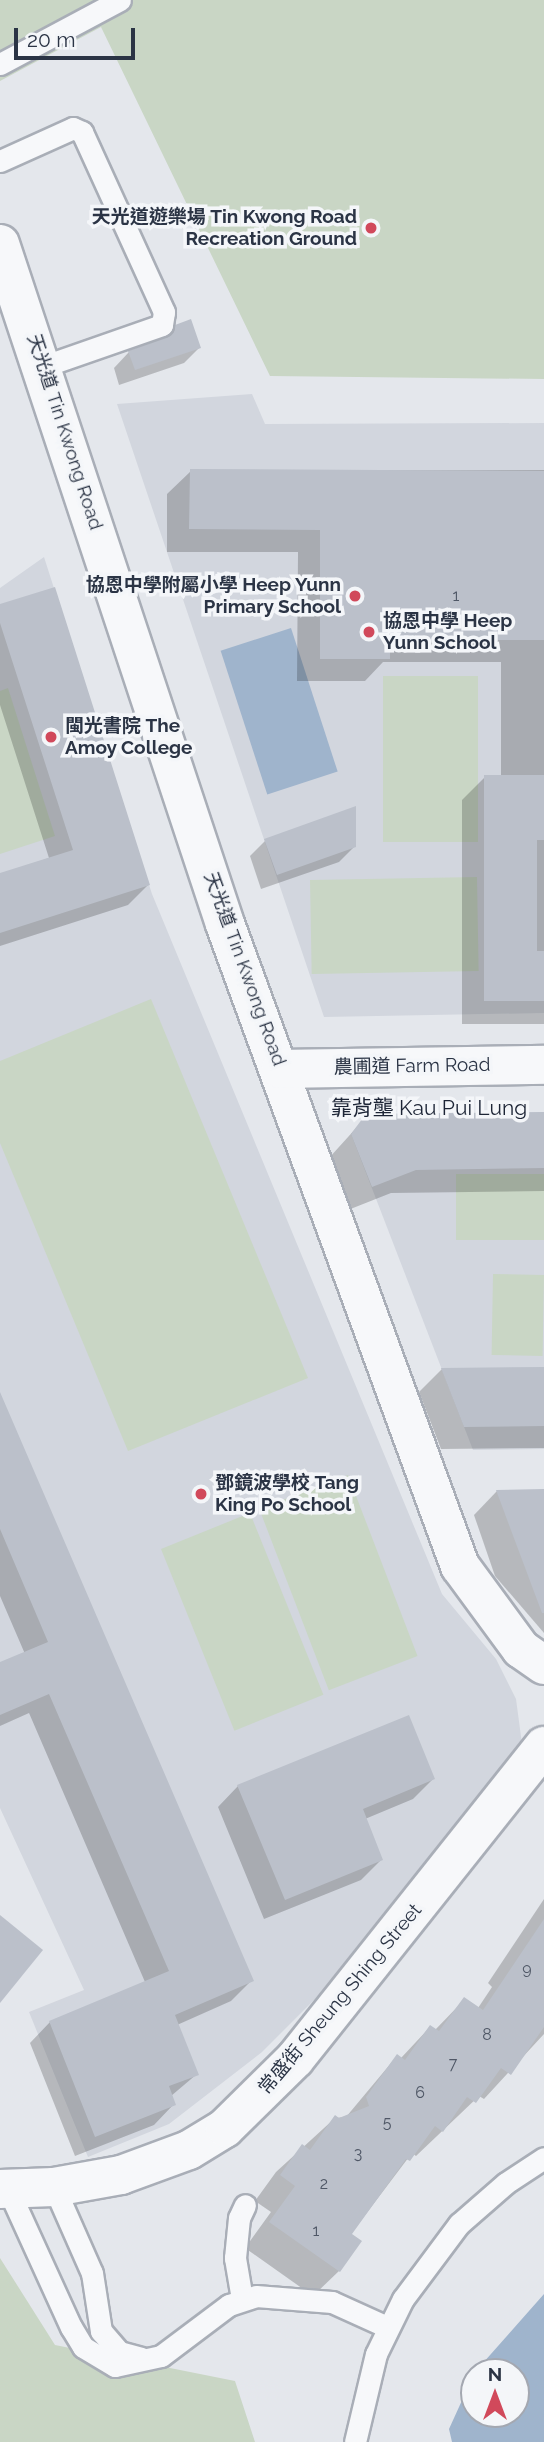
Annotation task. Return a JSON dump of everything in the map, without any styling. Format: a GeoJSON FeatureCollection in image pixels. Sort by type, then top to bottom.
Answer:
{"type":"FeatureCollection","features":[{"type":"Feature","properties":{"kind":"street","name":"天光道 Tin Kwong Road"},"geometry":{"type":"LineString","coordinates":[[0,244],[44,366],[225,924],[281,1069],[460,1566],[521,1649],[544,1665]]}},
{"type":"Feature","properties":{"kind":"street","name":"農圃道 Farm Road"},"geometry":{"type":"LineString","coordinates":[[281,1069],[544,1065]]}},
{"type":"Feature","properties":{"kind":"street","name":"常盛街 Sheung Shing Street"},"geometry":{"type":"LineString","coordinates":[[4,2189],[54,2187],[121,2175],[189,2150],[263,2094],[544,1746]]}},
{"type":"Feature","properties":{"kind":"lane"},"geometry":{"type":"LineString","coordinates":[[0,64],[120,0]]}},
{"type":"Feature","properties":{"kind":"lane"},"geometry":{"type":"LineString","coordinates":[[0,161],[73,128],[82,132],[164,312],[162,326],[44,366]]}},
{"type":"Feature","properties":{"kind":"lane"},"geometry":{"type":"LineString","coordinates":[[355,2442],[367,2380],[387,2327],[420,2272],[459,2224],[506,2183],[544,2158]]}},
{"type":"Feature","properties":{"kind":"lane"},"geometry":{"type":"LineString","coordinates":[[54,2187],[92,2273],[99,2323],[108,2344],[134,2358],[160,2356]]}},
{"type":"Feature","properties":{"kind":"lane"},"geometry":{"type":"LineString","coordinates":[[4,2189],[83,2347],[115,2366],[160,2356],[242,2299],[274,2295],[324,2300],[387,2327]]}},
{"type":"Feature","properties":{"kind":"lane"},"geometry":{"type":"LineString","coordinates":[[242,2299],[235,2258],[239,2218],[245,2205]]}},
{"type":"Feature","properties":{"kind":"shaded area","name":"協恩中學 Heep Yunn School"},"geometry":{"type":"Polygon","coordinates":[[[252,394],[265,424],[544,423],[544,1013],[324,1017],[117,404],[252,394]]]}},
{"type":"Feature","properties":{"kind":"shaded area","name":"鄧鏡波學校 Tang King Po School"},"geometry":{"type":"Polygon","coordinates":[[[44,557],[152,894],[442,1594],[496,1659],[516,1699],[522,1744],[400,1914],[262,2052],[169,2124],[88,2157],[29,2012],[84,1990],[0,1808],[0,588],[44,557]]]}},
{"type":"Feature","properties":{"kind":"shaded area"},"geometry":{"type":"Polygon","coordinates":[[[544,1112],[544,1449],[473,1450],[351,1134],[366,1114],[544,1112]]]}},
{"type":"Feature","properties":{"kind":"green space","name":"天光道遊樂場 Tin Kwong Road Recreation Ground"},"geometry":{"type":"Polygon","coordinates":[[[0,0],[544,0],[544,379],[270,376],[101,27],[0,81],[0,0]]]}},
{"type":"Feature","properties":{"kind":"green space"},"geometry":{"type":"Polygon","coordinates":[[[383,676],[478,676],[478,842],[383,842],[383,676]]]}},
{"type":"Feature","properties":{"kind":"green space"},"geometry":{"type":"Polygon","coordinates":[[[8,688],[55,836],[0,854],[0,691],[8,688]]]}},
{"type":"Feature","properties":{"kind":"green space"},"geometry":{"type":"Polygon","coordinates":[[[477,877],[479,971],[312,974],[310,880],[477,877]]]}},
{"type":"Feature","properties":{"kind":"green space"},"geometry":{"type":"Polygon","coordinates":[[[151,999],[308,1378],[128,1451],[0,1143],[0,1061],[151,999]]]}},
{"type":"Feature","properties":{"kind":"green space"},"geometry":{"type":"Polygon","coordinates":[[[456,1174],[544,1174],[544,1240],[456,1240],[456,1174]]]}},
{"type":"Feature","properties":{"kind":"green space"},"geometry":{"type":"Polygon","coordinates":[[[493,1274],[544,1275],[543,1356],[492,1355],[493,1274]]]}},
{"type":"Feature","properties":{"kind":"green space"},"geometry":{"type":"Polygon","coordinates":[[[348,1475],[418,1656],[329,1690],[259,1509],[348,1475]]]}},
{"type":"Feature","properties":{"kind":"green space"},"geometry":{"type":"Polygon","coordinates":[[[250,1513],[323,1695],[234,1731],[161,1549],[250,1513]]]}},
{"type":"Feature","properties":{"kind":"green space"},"geometry":{"type":"Polygon","coordinates":[[[0,2258],[55,2345],[235,2381],[255,2442],[0,2442],[0,2258]]]}},
{"type":"Feature","properties":{"kind":"water"},"geometry":{"type":"Polygon","coordinates":[[[291,628],[338,772],[267,794],[221,651],[291,628]]]}},
{"type":"Feature","properties":{"kind":"water"},"geometry":{"type":"Polygon","coordinates":[[[544,2294],[544,2442],[452,2442],[449,2429],[460,2405],[460,2428],[530,2428],[530,2358],[487,2358],[544,2294]]]}},
{"type":"Feature","properties":{"kind":"building"},"geometry":{"type":"Polygon","coordinates":[[[191,319],[201,348],[135,370],[128,351],[166,337],[175,325],[191,319]]]}},
{"type":"Feature","properties":{"kind":"building"},"geometry":{"type":"Polygon","coordinates":[[[190,469],[544,471],[544,640],[390,640],[390,659],[320,659],[320,530],[189,529],[190,469]]]}},
{"type":"Feature","properties":{"kind":"building","name":"閩光書院 The Amoy College"},"geometry":{"type":"Polygon","coordinates":[[[55,587],[150,885],[0,933],[0,873],[73,850],[0,623],[0,604],[55,587]]]}},
{"type":"Feature","properties":{"kind":"building"},"geometry":{"type":"Polygon","coordinates":[[[484,775],[544,775],[544,840],[537,840],[537,951],[544,951],[544,1001],[484,1001],[484,775]]]}},
{"type":"Feature","properties":{"kind":"building"},"geometry":{"type":"Polygon","coordinates":[[[356,806],[356,847],[277,875],[264,839],[356,806]]]}},
{"type":"Feature","properties":{"kind":"building"},"geometry":{"type":"Polygon","coordinates":[[[544,1112],[544,1168],[416,1170],[372,1187],[351,1134],[366,1114],[544,1112]]]}},
{"type":"Feature","properties":{"kind":"building"},"geometry":{"type":"Polygon","coordinates":[[[544,1367],[544,1426],[464,1427],[441,1368],[544,1367]]]}},
{"type":"Feature","properties":{"kind":"building"},"geometry":{"type":"Polygon","coordinates":[[[0,1392],[254,1981],[175,2015],[199,2075],[169,2086],[176,2105],[95,2137],[49,2021],[169,1971],[49,1694],[0,1715],[0,1662],[48,1642],[0,1529],[0,1392]]]}},
{"type":"Feature","properties":{"kind":"building"},"geometry":{"type":"Polygon","coordinates":[[[544,1489],[544,1613],[542,1613],[496,1490],[544,1489]]]}},
{"type":"Feature","properties":{"kind":"building"},"geometry":{"type":"Polygon","coordinates":[[[409,1715],[435,1779],[363,1809],[383,1860],[285,1900],[237,1785],[409,1715]]]}},
{"type":"Feature","properties":{"kind":"building"},"geometry":{"type":"Polygon","coordinates":[[[0,1915],[43,1950],[0,2003],[0,1915]]]}},
{"type":"Feature","properties":{"kind":"building"},"geometry":{"type":"Polygon","coordinates":[[[544,1919],[544,2027],[511,2075],[501,2068],[476,2103],[467,2097],[443,2132],[435,2126],[410,2161],[406,2159],[352,2234],[362,2241],[340,2272],[269,2222],[295,2186],[280,2175],[302,2144],[310,2150],[335,2115],[339,2118],[369,2106],[366,2097],[397,2054],[405,2060],[430,2025],[439,2031],[464,1997],[483,2010],[544,1919]]]}},
{"type":"Feature","properties":{"kind":"place","name":"天光道遊樂場 Tin Kwong Road Recreation Ground"},"geometry":{"type":"Point","coordinates":[371,228]}},
{"type":"Feature","properties":{"kind":"place","name":"協恩中學附屬小學 Heep Yunn Primary School"},"geometry":{"type":"Point","coordinates":[355,596]}},
{"type":"Feature","properties":{"kind":"place","name":"協恩中學 Heep Yunn School"},"geometry":{"type":"Point","coordinates":[369,632]}},
{"type":"Feature","properties":{"kind":"place","name":"閩光書院 The Amoy College"},"geometry":{"type":"Point","coordinates":[51,737]}},
{"type":"Feature","properties":{"kind":"place","name":"鄧鏡波學校 Tang King Po School"},"geometry":{"type":"Point","coordinates":[201,1494]}},
{"type":"Feature","properties":{"kind":"district","name":"靠背壟 Kau Pui Lung"},"geometry":{"type":"Point","coordinates":[429,1108]}}]}
